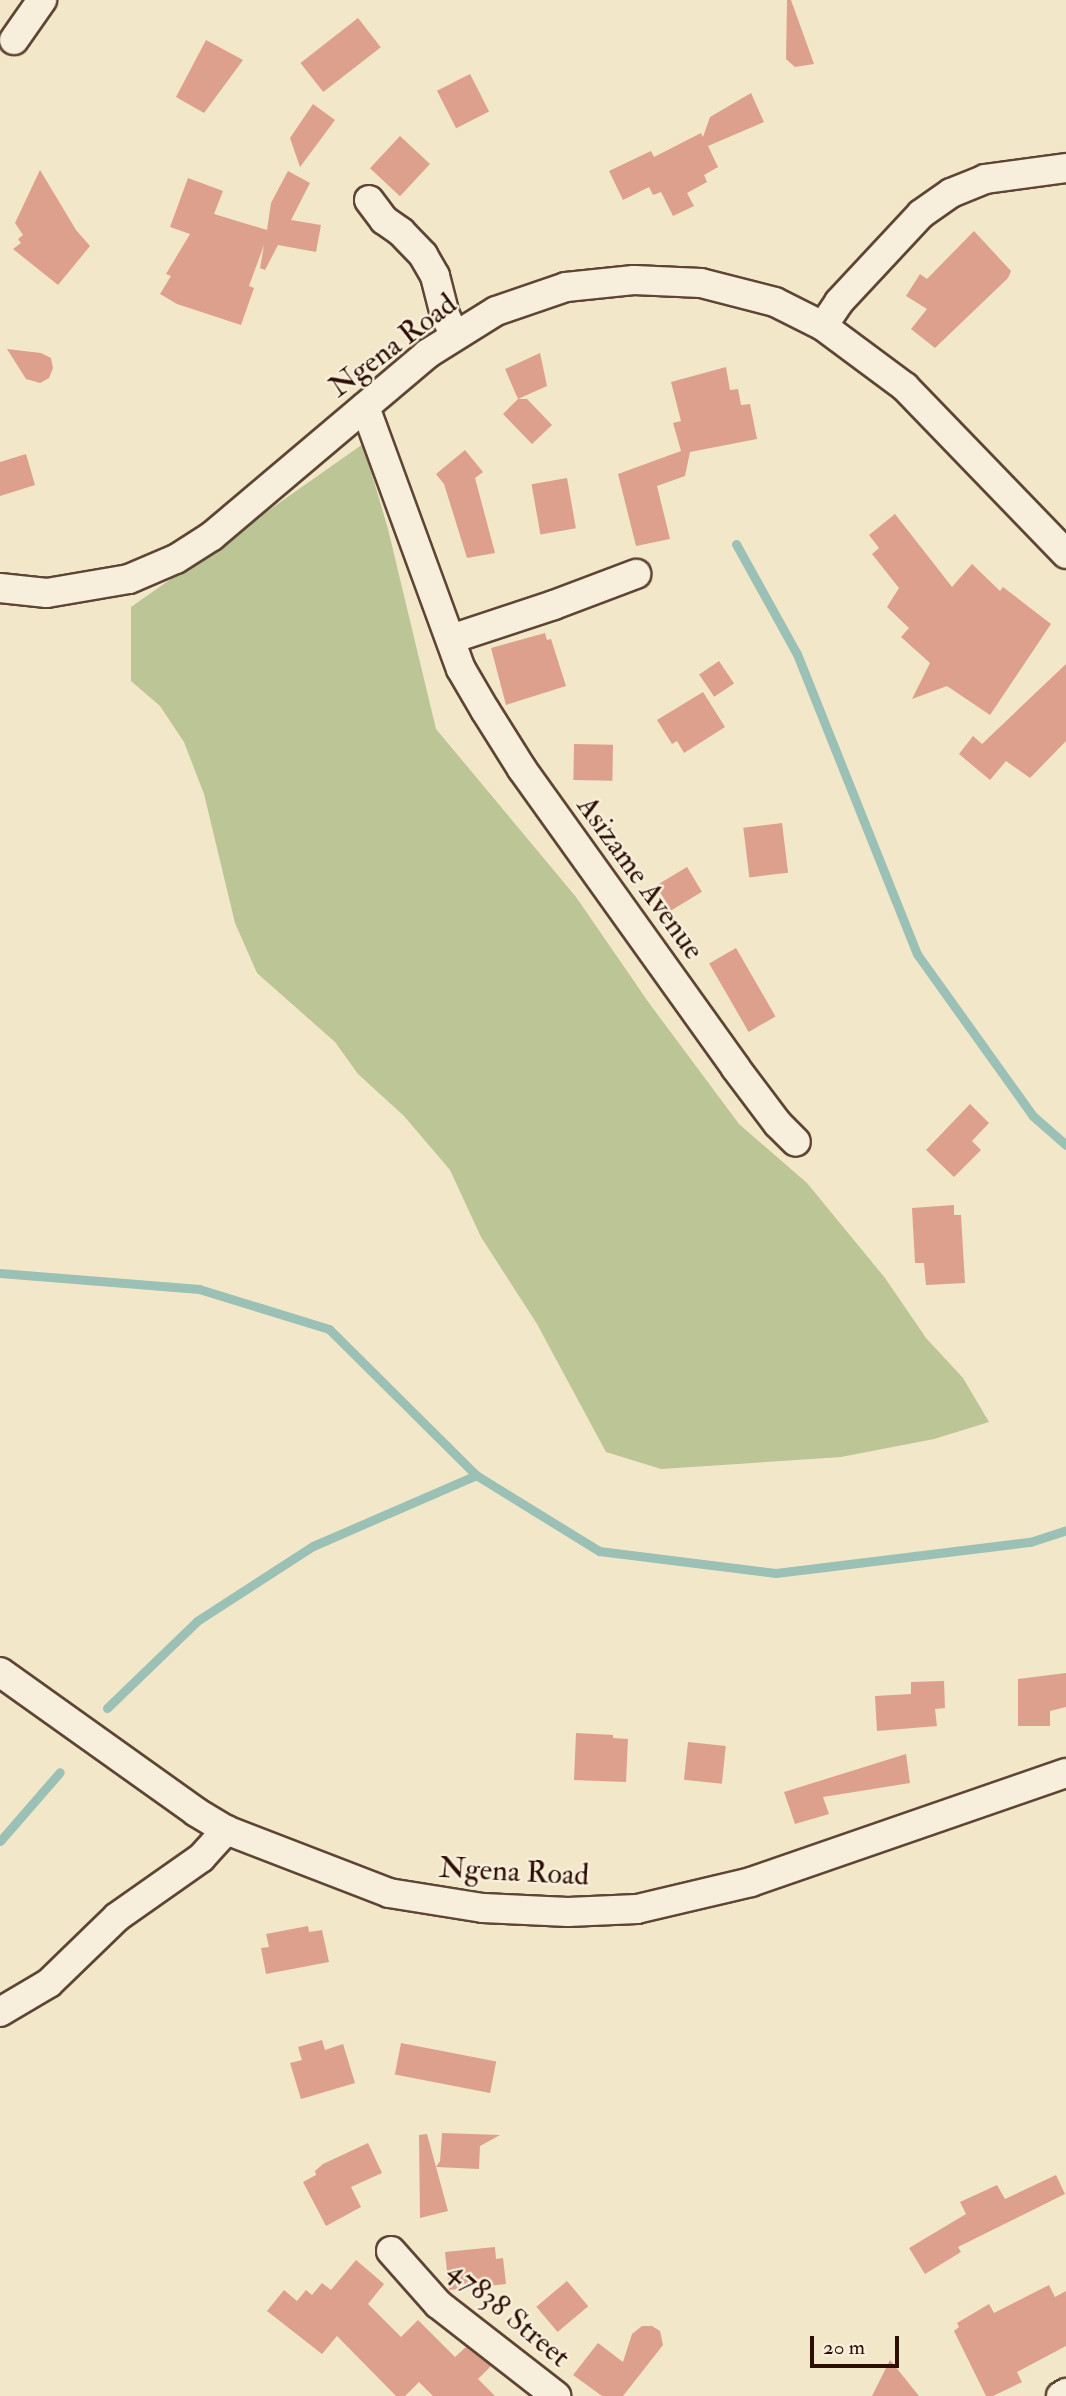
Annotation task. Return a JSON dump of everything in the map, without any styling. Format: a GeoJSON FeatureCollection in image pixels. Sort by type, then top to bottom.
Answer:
{"type":"FeatureCollection","features":[{"type":"Feature","properties":{"kind":"street"},"geometry":{"type":"LineString","coordinates":[[14,40],[42,0]]}},
{"type":"Feature","properties":{"kind":"street"},"geometry":{"type":"LineString","coordinates":[[823,326],[839,302],[921,214],[951,192],[985,179],[1066,168]]}},
{"type":"Feature","properties":{"kind":"street"},"geometry":{"type":"LineString","coordinates":[[369,200],[384,220],[401,232],[423,255],[435,276],[445,315],[456,337]]}},
{"type":"Feature","properties":{"kind":"street","name":"Ngena Road"},"geometry":{"type":"LineString","coordinates":[[0,588],[47,593],[129,579],[176,559],[212,536],[427,354],[496,311],[566,287],[634,280],[701,283],[775,302],[823,326],[905,387],[1066,554]]}},
{"type":"Feature","properties":{"kind":"street","name":"Asizame Avenue"},"geometry":{"type":"LineString","coordinates":[[365,407],[461,669],[522,769],[735,1067],[778,1124],[796,1142]]}},
{"type":"Feature","properties":{"kind":"street"},"geometry":{"type":"LineString","coordinates":[[451,639],[554,606],[636,573]]}},
{"type":"Feature","properties":{"kind":"street","name":"Ngena Road"},"geometry":{"type":"LineString","coordinates":[[0,1672],[196,1812],[226,1830],[407,1899],[483,1908],[556,1912],[637,1909],[751,1882],[1066,1773]]}},
{"type":"Feature","properties":{"kind":"street"},"geometry":{"type":"LineString","coordinates":[[0,2012],[49,1983],[117,1917],[201,1858],[226,1830]]}},
{"type":"Feature","properties":{"kind":"street","name":"47838 Street"},"geometry":{"type":"LineString","coordinates":[[391,2251],[438,2304],[556,2396]]}},
{"type":"Feature","properties":{"kind":"street"},"geometry":{"type":"LineString","coordinates":[[1061,2396],[1066,2393]]}},
{"type":"Feature","properties":{"kind":"green space"},"geometry":{"type":"Polygon","coordinates":[[[363,444],[388,529],[436,729],[576,897],[649,1003],[739,1124],[807,1183],[885,1278],[926,1338],[963,1378],[989,1422],[934,1439],[841,1457],[661,1469],[606,1452],[537,1324],[481,1237],[450,1170],[404,1116],[358,1074],[335,1042],[257,973],[235,923],[204,794],[184,742],[160,706],[131,681],[131,607],[363,444]]]}},
{"type":"Feature","properties":{"kind":"building"},"geometry":{"type":"Polygon","coordinates":[[[787,0],[791,0],[814,64],[795,67],[786,59],[787,0]]]}},
{"type":"Feature","properties":{"kind":"building"},"geometry":{"type":"Polygon","coordinates":[[[358,18],[381,47],[323,92],[300,63],[358,18]]]}},
{"type":"Feature","properties":{"kind":"building"},"geometry":{"type":"Polygon","coordinates":[[[206,40],[243,60],[204,113],[176,97],[206,40]]]}},
{"type":"Feature","properties":{"kind":"building"},"geometry":{"type":"Polygon","coordinates":[[[470,74],[489,111],[456,128],[437,91],[470,74]]]}},
{"type":"Feature","properties":{"kind":"building"},"geometry":{"type":"Polygon","coordinates":[[[751,93],[764,122],[708,146],[718,167],[704,175],[707,182],[687,193],[694,206],[673,216],[661,192],[653,195],[649,187],[623,200],[609,171],[651,151],[654,157],[701,133],[703,137],[710,117],[751,93]]]}},
{"type":"Feature","properties":{"kind":"building"},"geometry":{"type":"Polygon","coordinates":[[[313,104],[335,120],[300,167],[290,138],[313,104]]]}},
{"type":"Feature","properties":{"kind":"building"},"geometry":{"type":"Polygon","coordinates":[[[400,136],[430,164],[400,196],[370,168],[400,136]]]}},
{"type":"Feature","properties":{"kind":"building"},"geometry":{"type":"Polygon","coordinates":[[[40,170],[76,230],[90,246],[58,285],[13,249],[21,243],[18,239],[23,235],[15,223],[40,170]]]}},
{"type":"Feature","properties":{"kind":"building"},"geometry":{"type":"Polygon","coordinates":[[[288,171],[310,183],[291,220],[321,225],[316,252],[278,245],[265,270],[260,268],[264,245],[249,286],[254,288],[241,325],[177,304],[160,294],[171,276],[166,274],[190,234],[170,227],[188,178],[223,191],[214,214],[267,230],[271,203],[288,171]]]}},
{"type":"Feature","properties":{"kind":"building"},"geometry":{"type":"Polygon","coordinates":[[[974,231],[1011,271],[1008,278],[935,348],[911,329],[927,309],[906,296],[920,274],[927,279],[974,231]]]}},
{"type":"Feature","properties":{"kind":"building"},"geometry":{"type":"Polygon","coordinates":[[[7,349],[41,353],[51,358],[53,368],[49,378],[40,383],[26,379],[7,349]]]}},
{"type":"Feature","properties":{"kind":"building"},"geometry":{"type":"Polygon","coordinates":[[[540,353],[547,386],[518,399],[505,369],[540,353]]]}},
{"type":"Feature","properties":{"kind":"building"},"geometry":{"type":"Polygon","coordinates":[[[726,367],[730,390],[738,389],[741,405],[750,404],[757,439],[690,452],[685,476],[657,486],[670,539],[636,546],[618,474],[681,451],[673,423],[681,421],[671,382],[726,367]]]}},
{"type":"Feature","properties":{"kind":"building"},"geometry":{"type":"Polygon","coordinates":[[[518,399],[527,399],[552,425],[532,444],[503,414],[518,399]]]}},
{"type":"Feature","properties":{"kind":"building"},"geometry":{"type":"Polygon","coordinates":[[[465,450],[483,472],[475,478],[495,553],[467,558],[444,484],[436,474],[465,450]]]}},
{"type":"Feature","properties":{"kind":"building"},"geometry":{"type":"Polygon","coordinates":[[[26,454],[35,485],[0,496],[0,462],[26,454]]]}},
{"type":"Feature","properties":{"kind":"building"},"geometry":{"type":"Polygon","coordinates":[[[567,478],[576,528],[540,534],[532,484],[567,478]]]}},
{"type":"Feature","properties":{"kind":"building"},"geometry":{"type":"Polygon","coordinates":[[[895,514],[952,587],[972,564],[1000,591],[1003,587],[1051,624],[990,715],[947,686],[912,699],[930,663],[901,637],[909,628],[887,607],[899,588],[872,554],[879,548],[869,535],[895,514]]]}},
{"type":"Feature","properties":{"kind":"building"},"geometry":{"type":"Polygon","coordinates":[[[545,633],[547,640],[551,639],[566,686],[506,705],[491,648],[545,633]]]}},
{"type":"Feature","properties":{"kind":"building"},"geometry":{"type":"Polygon","coordinates":[[[719,661],[734,683],[714,697],[699,674],[719,661]]]}},
{"type":"Feature","properties":{"kind":"building"},"geometry":{"type":"Polygon","coordinates":[[[1066,664],[1066,741],[1030,778],[1006,761],[990,780],[959,754],[973,736],[982,744],[1066,664]]]}},
{"type":"Feature","properties":{"kind":"building"},"geometry":{"type":"Polygon","coordinates":[[[703,692],[725,727],[684,753],[677,741],[672,744],[657,720],[703,692]]]}},
{"type":"Feature","properties":{"kind":"building"},"geometry":{"type":"Polygon","coordinates":[[[574,744],[613,745],[612,781],[573,780],[574,744]]]}},
{"type":"Feature","properties":{"kind":"building"},"geometry":{"type":"Polygon","coordinates":[[[782,823],[788,873],[749,877],[743,828],[782,823]]]}},
{"type":"Feature","properties":{"kind":"building"},"geometry":{"type":"Polygon","coordinates":[[[687,867],[702,892],[671,910],[656,886],[687,867]]]}},
{"type":"Feature","properties":{"kind":"building"},"geometry":{"type":"Polygon","coordinates":[[[736,948],[776,1016],[749,1032],[709,964],[736,948]]]}},
{"type":"Feature","properties":{"kind":"building"},"geometry":{"type":"Polygon","coordinates":[[[970,1104],[989,1123],[972,1141],[981,1150],[954,1177],[926,1150],[970,1104]]]}},
{"type":"Feature","properties":{"kind":"building"},"geometry":{"type":"Polygon","coordinates":[[[954,1205],[954,1215],[961,1215],[965,1283],[926,1285],[924,1263],[915,1263],[912,1208],[954,1205]]]}},
{"type":"Feature","properties":{"kind":"building"},"geometry":{"type":"Polygon","coordinates":[[[1066,1673],[1066,1707],[1050,1711],[1050,1726],[1018,1726],[1018,1679],[1066,1673]]]}},
{"type":"Feature","properties":{"kind":"building"},"geometry":{"type":"Polygon","coordinates":[[[944,1681],[945,1708],[935,1709],[937,1726],[877,1731],[875,1696],[911,1694],[911,1682],[944,1681]]]}},
{"type":"Feature","properties":{"kind":"building"},"geometry":{"type":"Polygon","coordinates":[[[576,1733],[613,1735],[613,1738],[628,1739],[626,1782],[574,1780],[576,1733]]]}},
{"type":"Feature","properties":{"kind":"building"},"geometry":{"type":"Polygon","coordinates":[[[688,1742],[726,1746],[722,1784],[684,1780],[688,1742]]]}},
{"type":"Feature","properties":{"kind":"building"},"geometry":{"type":"Polygon","coordinates":[[[906,1754],[910,1783],[823,1797],[829,1814],[795,1824],[784,1792],[906,1754]]]}},
{"type":"Feature","properties":{"kind":"building"},"geometry":{"type":"Polygon","coordinates":[[[308,1926],[309,1932],[322,1930],[329,1962],[266,1974],[261,1948],[269,1947],[266,1934],[308,1926]]]}},
{"type":"Feature","properties":{"kind":"building"},"geometry":{"type":"Polygon","coordinates":[[[322,2040],[325,2050],[343,2044],[355,2083],[301,2099],[290,2063],[302,2060],[298,2047],[322,2040]]]}},
{"type":"Feature","properties":{"kind":"building"},"geometry":{"type":"Polygon","coordinates":[[[401,2043],[496,2062],[490,2093],[395,2074],[401,2043]]]}},
{"type":"Feature","properties":{"kind":"building"},"geometry":{"type":"Polygon","coordinates":[[[442,2133],[500,2135],[480,2146],[479,2169],[436,2167],[440,2161],[442,2133]]]}},
{"type":"Feature","properties":{"kind":"building"},"geometry":{"type":"Polygon","coordinates":[[[427,2134],[448,2211],[420,2218],[419,2135],[427,2134]]]}},
{"type":"Feature","properties":{"kind":"building"},"geometry":{"type":"Polygon","coordinates":[[[368,2143],[382,2173],[351,2187],[361,2207],[326,2226],[303,2182],[316,2175],[315,2171],[323,2164],[368,2143]]]}},
{"type":"Feature","properties":{"kind":"building"},"geometry":{"type":"Polygon","coordinates":[[[1056,2175],[1065,2194],[958,2247],[961,2252],[925,2274],[909,2248],[966,2214],[960,2202],[997,2185],[1005,2199],[1056,2175]]]}},
{"type":"Feature","properties":{"kind":"building"},"geometry":{"type":"Polygon","coordinates":[[[495,2247],[496,2259],[503,2258],[506,2284],[449,2290],[445,2252],[495,2247]]]}},
{"type":"Feature","properties":{"kind":"building"},"geometry":{"type":"Polygon","coordinates":[[[356,2260],[384,2284],[368,2304],[401,2337],[418,2320],[455,2357],[466,2347],[491,2366],[478,2379],[495,2396],[433,2396],[419,2382],[405,2396],[396,2396],[337,2336],[322,2354],[267,2311],[284,2290],[297,2301],[306,2290],[312,2295],[322,2283],[331,2290],[356,2260]]]}},
{"type":"Feature","properties":{"kind":"building"},"geometry":{"type":"Polygon","coordinates":[[[567,2281],[588,2306],[558,2332],[536,2307],[567,2281]]]}},
{"type":"Feature","properties":{"kind":"building"},"geometry":{"type":"Polygon","coordinates":[[[1049,2285],[1055,2297],[1066,2291],[1066,2346],[1017,2372],[1022,2382],[993,2396],[986,2396],[954,2331],[959,2327],[957,2323],[989,2304],[994,2313],[1049,2285]]]}},
{"type":"Feature","properties":{"kind":"building"},"geometry":{"type":"Polygon","coordinates":[[[642,2326],[652,2326],[660,2331],[663,2345],[623,2396],[602,2396],[573,2375],[598,2343],[623,2362],[632,2334],[642,2326]]]}},
{"type":"Feature","properties":{"kind":"building"},"geometry":{"type":"Polygon","coordinates":[[[890,2360],[919,2396],[872,2396],[890,2360]]]}},
{"type":"Feature","properties":{"kind":"waterway"},"geometry":{"type":"LineString","coordinates":[[736,544],[797,654],[917,954],[1033,1116],[1066,1145]]}},
{"type":"Feature","properties":{"kind":"waterway"},"geometry":{"type":"LineString","coordinates":[[0,1273],[199,1289],[329,1329],[476,1475],[599,1551],[776,1573],[1030,1542],[1066,1530]]}},
{"type":"Feature","properties":{"kind":"waterway"},"geometry":{"type":"LineString","coordinates":[[107,1708],[197,1621],[313,1546],[476,1475]]}},
{"type":"Feature","properties":{"kind":"waterway"},"geometry":{"type":"LineString","coordinates":[[0,1841],[60,1772]]}}]}
